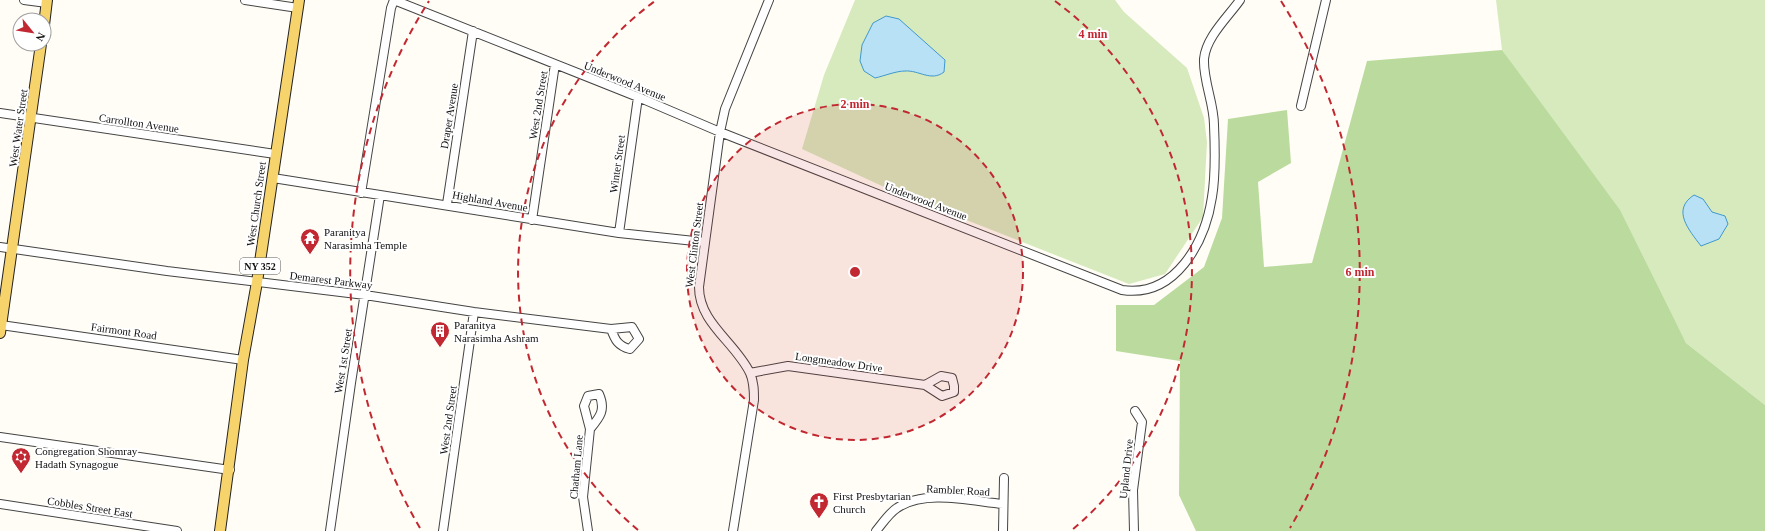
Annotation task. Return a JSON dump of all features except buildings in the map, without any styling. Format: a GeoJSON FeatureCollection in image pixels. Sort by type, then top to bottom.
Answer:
{"type":"FeatureCollection","features":[{"type":"Feature","properties":{"kind":"main road"},"geometry":{"type":"LineString","coordinates":[[46,12],[47,2]]}},
{"type":"Feature","properties":{"kind":"main road","name":"West Church Street"},"geometry":{"type":"LineString","coordinates":[[220,531],[230,470],[243,360],[257,282],[273,178],[275,154],[299,4]]}},
{"type":"Feature","properties":{"kind":"main road","name":"West Water Street"},"geometry":{"type":"LineString","coordinates":[[1,329],[40,52]]}},
{"type":"Feature","properties":{"kind":"street"},"geometry":{"type":"LineString","coordinates":[[24,0],[47,2]]}},
{"type":"Feature","properties":{"kind":"street"},"geometry":{"type":"LineString","coordinates":[[245,0],[299,4]]}},
{"type":"Feature","properties":{"kind":"street"},"geometry":{"type":"LineString","coordinates":[[361,193],[391,8],[394,0]]}},
{"type":"Feature","properties":{"kind":"street","name":"Underwood Avenue"},"geometry":{"type":"LineString","coordinates":[[394,0],[638,97],[720,132],[1122,290],[1134,292],[1148,290],[1164,283],[1180,270],[1194,249],[1207,219],[1215,179],[1214,125],[1204,58],[1213,36],[1240,0]]}},
{"type":"Feature","properties":{"kind":"street","name":"West Clinton Street"},"geometry":{"type":"LineString","coordinates":[[733,531],[754,400],[754,386],[750,373],[734,349],[713,325],[702,308],[699,287],[720,132],[725,109],[769,0]]}},
{"type":"Feature","properties":{"kind":"street"},"geometry":{"type":"LineString","coordinates":[[1301,106],[1326,0]]}},
{"type":"Feature","properties":{"kind":"street","name":"Draper Avenue"},"geometry":{"type":"LineString","coordinates":[[447,204],[473,31]]}},
{"type":"Feature","properties":{"kind":"street","name":"West 2nd Street"},"geometry":{"type":"LineString","coordinates":[[532,220],[555,64]]}},
{"type":"Feature","properties":{"kind":"street","name":"Winter Street"},"geometry":{"type":"LineString","coordinates":[[619,233],[638,97]]}},
{"type":"Feature","properties":{"kind":"street","name":"Carrollton Avenue"},"geometry":{"type":"LineString","coordinates":[[0,113],[275,154]]}},
{"type":"Feature","properties":{"kind":"street","name":"Highland Avenue"},"geometry":{"type":"LineString","coordinates":[[273,178],[361,193],[447,204],[532,220],[619,233],[704,242]]}},
{"type":"Feature","properties":{"kind":"street","name":"West 1st Street"},"geometry":{"type":"LineString","coordinates":[[330,531],[380,195]]}},
{"type":"Feature","properties":{"kind":"street","name":"Demarest Parkway"},"geometry":{"type":"LineString","coordinates":[[0,247],[365,295],[474,312],[611,329]]}},
{"type":"Feature","properties":{"kind":"street","name":"West 2nd Street"},"geometry":{"type":"LineString","coordinates":[[443,531],[474,312]]}},
{"type":"Feature","properties":{"kind":"street","name":"Fairmont Road"},"geometry":{"type":"LineString","coordinates":[[1,329],[243,360]]}},
{"type":"Feature","properties":{"kind":"street","name":"Longmeadow Drive"},"geometry":{"type":"LineString","coordinates":[[750,373],[788,366],[925,385]]}},
{"type":"Feature","properties":{"kind":"street","name":"Upland Drive"},"geometry":{"type":"LineString","coordinates":[[1134,531],[1134,490],[1142,422],[1135,411]]}},
{"type":"Feature","properties":{"kind":"street","name":"Chatham Lane"},"geometry":{"type":"LineString","coordinates":[[588,531],[583,497],[590,429]]}},
{"type":"Feature","properties":{"kind":"street"},"geometry":{"type":"LineString","coordinates":[[0,437],[230,470]]}},
{"type":"Feature","properties":{"kind":"street"},"geometry":{"type":"LineString","coordinates":[[1003,531],[1004,478]]}},
{"type":"Feature","properties":{"kind":"street","name":"Rambler Road"},"geometry":{"type":"LineString","coordinates":[[876,531],[896,508],[916,499],[931,497],[1003,504]]}},
{"type":"Feature","properties":{"kind":"street","name":"Cobbles Street East"},"geometry":{"type":"LineString","coordinates":[[0,504],[178,531]]}},
{"type":"Feature","properties":{"kind":"green space"},"geometry":{"type":"Polygon","coordinates":[[[855,0],[1115,0],[1124,12],[1187,68],[1204,118],[1207,142],[1203,217],[1165,274],[1129,284],[895,192],[802,149],[824,75],[855,0]]]}},
{"type":"Feature","properties":{"kind":"green space"},"geometry":{"type":"Polygon","coordinates":[[[1496,0],[1765,0],[1765,405],[1686,343],[1665,303],[1527,86],[1502,50],[1496,0]]]}},
{"type":"Feature","properties":{"kind":"green space"},"geometry":{"type":"Polygon","coordinates":[[[1502,50],[1620,210],[1686,343],[1765,405],[1765,531],[1196,531],[1179,495],[1180,361],[1116,351],[1116,305],[1154,305],[1204,267],[1222,218],[1228,119],[1287,110],[1291,163],[1258,182],[1264,267],[1312,263],[1367,61],[1502,50]]]}},
{"type":"Feature","properties":{"kind":"water"},"geometry":{"type":"Polygon","coordinates":[[[886,16],[899,19],[945,60],[944,72],[939,75],[930,76],[910,71],[901,71],[875,78],[864,71],[860,61],[862,45],[873,23],[886,16]]]}},
{"type":"Feature","properties":{"kind":"water"},"geometry":{"type":"Polygon","coordinates":[[[1694,195],[1703,199],[1712,212],[1725,216],[1728,224],[1719,239],[1701,246],[1687,227],[1683,214],[1687,201],[1694,195]]]}},
{"type":"Feature","properties":{"kind":"place","name":"Paranitya Narasimha Temple"},"geometry":{"type":"Point","coordinates":[310,255]}},
{"type":"Feature","properties":{"kind":"place","name":"Paranitya Narasimha Ashram"},"geometry":{"type":"Point","coordinates":[440,348]}},
{"type":"Feature","properties":{"kind":"place","name":"Congregation Shomray Hadath Synagogue"},"geometry":{"type":"Point","coordinates":[21,474]}},
{"type":"Feature","properties":{"kind":"place","name":"First Presbytarian Church"},"geometry":{"type":"Point","coordinates":[819,519]}}]}
